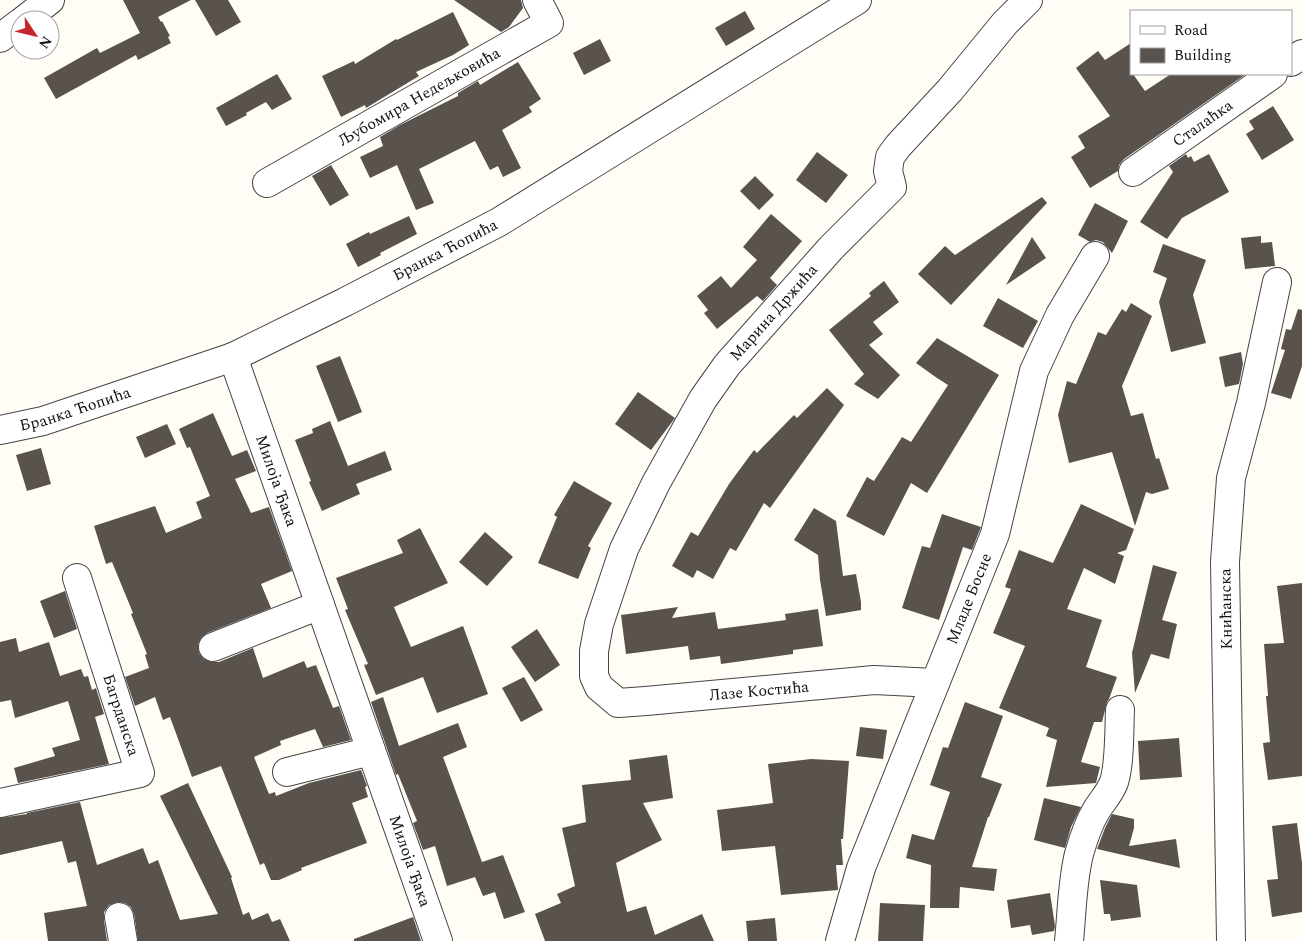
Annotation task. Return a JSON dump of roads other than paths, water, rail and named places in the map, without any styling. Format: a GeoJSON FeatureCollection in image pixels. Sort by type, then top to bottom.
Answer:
{"type":"FeatureCollection","features":[{"type":"Feature","properties":{"kind":"street"},"geometry":{"type":"LineString","coordinates":[[37,10],[50,0]]}},
{"type":"Feature","properties":{"kind":"street","name":"Љубомира Недељковића"},"geometry":{"type":"LineString","coordinates":[[267,183],[549,23],[537,0]]}},
{"type":"Feature","properties":{"kind":"street","name":"Бранка Ћопића"},"geometry":{"type":"LineString","coordinates":[[0,430],[43,420],[233,357],[345,302],[500,222],[857,0]]}},
{"type":"Feature","properties":{"kind":"street","name":"Марина Држића"},"geometry":{"type":"LineString","coordinates":[[594,676],[594,651],[600,624],[624,549],[656,483],[703,399],[727,365],[830,248],[892,187],[888,171],[890,157],[1028,0]]}},
{"type":"Feature","properties":{"kind":"street","name":"Сталаћка"},"geometry":{"type":"LineString","coordinates":[[1133,172],[1272,75]]}},
{"type":"Feature","properties":{"kind":"street","name":"Младе Босне"},"geometry":{"type":"LineString","coordinates":[[840,941],[861,868],[995,534],[1034,371],[1060,315],[1095,256]]}},
{"type":"Feature","properties":{"kind":"street","name":"Книћанска"},"geometry":{"type":"LineString","coordinates":[[1231,941],[1225,562],[1231,478],[1251,404],[1277,282]]}},
{"type":"Feature","properties":{"kind":"street","name":"Милоја Ђака"},"geometry":{"type":"LineString","coordinates":[[233,357],[438,941]]}},
{"type":"Feature","properties":{"kind":"street","name":"Багрданска"},"geometry":{"type":"LineString","coordinates":[[0,803],[140,773],[77,578]]}},
{"type":"Feature","properties":{"kind":"street"},"geometry":{"type":"LineString","coordinates":[[213,647],[320,605]]}},
{"type":"Feature","properties":{"kind":"street","name":"Лазе Костића"},"geometry":{"type":"LineString","coordinates":[[594,676],[600,687],[618,703],[646,702],[874,680],[935,683]]}},
{"type":"Feature","properties":{"kind":"street"},"geometry":{"type":"LineString","coordinates":[[1069,941],[1079,855],[1096,811],[1105,800],[1117,772],[1120,710]]}},
{"type":"Feature","properties":{"kind":"street"},"geometry":{"type":"LineString","coordinates":[[287,772],[371,751]]}}]}
